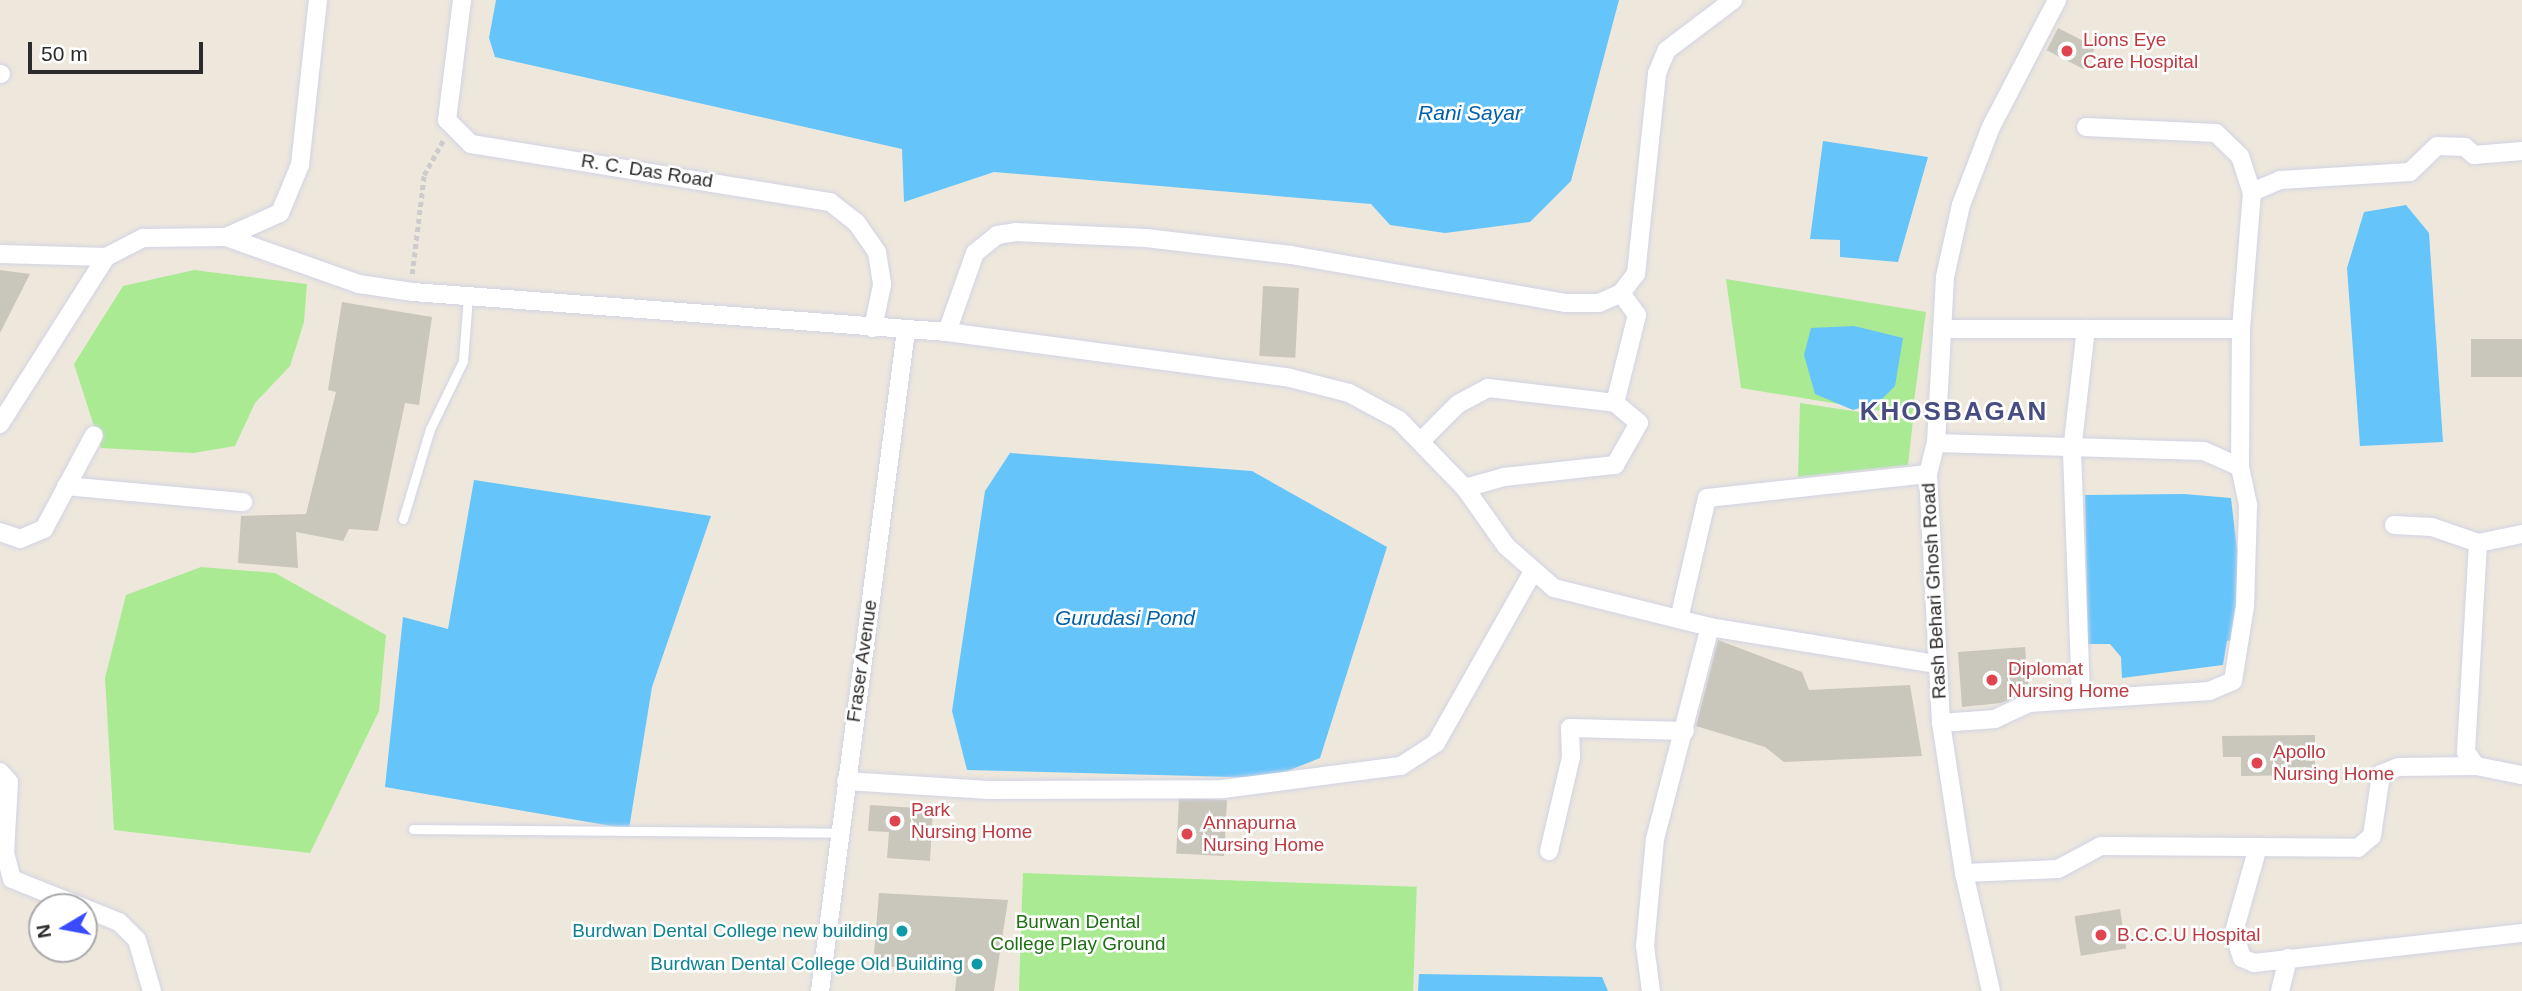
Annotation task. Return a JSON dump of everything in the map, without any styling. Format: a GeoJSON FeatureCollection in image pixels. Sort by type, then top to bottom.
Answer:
{"type":"FeatureCollection","features":[{"type":"Feature","properties":{"kind":"street"},"geometry":{"type":"LineString","coordinates":[[226,237],[280,214],[300,164],[317,0]]}},
{"type":"Feature","properties":{"kind":"street"},"geometry":{"type":"LineString","coordinates":[[451,125],[462,0]]}},
{"type":"Feature","properties":{"kind":"street"},"geometry":{"type":"LineString","coordinates":[[947,332],[975,253],[998,235],[1016,232],[1146,238],[1291,256],[1565,303],[1600,303],[1621,293],[1636,274],[1641,247],[1648,114],[1657,73],[1667,50],[1733,0]]}},
{"type":"Feature","properties":{"kind":"street","name":"Rash Behari Ghosh Road"},"geometry":{"type":"LineString","coordinates":[[1990,991],[1964,873],[1941,723],[1928,474],[1936,443],[1945,277],[1961,205],[1991,127],[2057,0]]}},
{"type":"Feature","properties":{"kind":"street","name":"R. C. Das Road"},"geometry":{"type":"LineString","coordinates":[[451,125],[471,144],[830,202],[856,222],[877,252],[883,285],[873,328]]}},
{"type":"Feature","properties":{"kind":"street"},"geometry":{"type":"LineString","coordinates":[[1941,723],[1995,719],[2020,705],[2081,697],[2209,691],[2233,681],[2245,606],[2248,506],[2239,467],[2241,329],[2252,192],[2240,156],[2216,133],[2086,127]]}},
{"type":"Feature","properties":{"kind":"street"},"geometry":{"type":"LineString","coordinates":[[2252,192],[2280,180],[2410,172],[2437,146],[2465,148],[2474,155],[2522,151]]}},
{"type":"Feature","properties":{"kind":"street"},"geometry":{"type":"LineString","coordinates":[[0,254],[106,257],[143,238],[226,237],[359,284],[413,292],[947,332],[1290,378],[1379,407],[1421,441],[1465,488],[1532,573],[1572,596],[1710,627],[1937,664]]}},
{"type":"Feature","properties":{"kind":"street"},"geometry":{"type":"LineString","coordinates":[[0,424],[106,257]]}},
{"type":"Feature","properties":{"kind":"street"},"geometry":{"type":"LineString","coordinates":[[1615,403],[1637,315],[1621,293]]}},
{"type":"Feature","properties":{"kind":"street"},"geometry":{"type":"LineString","coordinates":[[1942,329],[2241,329]]}},
{"type":"Feature","properties":{"kind":"street"},"geometry":{"type":"LineString","coordinates":[[2081,697],[2072,451],[2086,329]]}},
{"type":"Feature","properties":{"kind":"street","name":"Fraser Avenue"},"geometry":{"type":"LineString","coordinates":[[820,991],[906,331]]}},
{"type":"Feature","properties":{"kind":"street"},"geometry":{"type":"LineString","coordinates":[[1421,441],[1458,404],[1488,388],[1615,403],[1639,423],[1615,465],[1504,477],[1465,488]]}},
{"type":"Feature","properties":{"kind":"street"},"geometry":{"type":"LineString","coordinates":[[0,532],[34,537],[94,435]]}},
{"type":"Feature","properties":{"kind":"street"},"geometry":{"type":"LineString","coordinates":[[1936,443],[2072,451],[2204,451],[2239,467]]}},
{"type":"Feature","properties":{"kind":"street"},"geometry":{"type":"LineString","coordinates":[[1679,619],[1707,498],[1928,474]]}},
{"type":"Feature","properties":{"kind":"street"},"geometry":{"type":"LineString","coordinates":[[66,486],[243,502]]}},
{"type":"Feature","properties":{"kind":"street"},"geometry":{"type":"LineString","coordinates":[[2393,525],[2432,527],[2477,543],[2522,534]]}},
{"type":"Feature","properties":{"kind":"street"},"geometry":{"type":"LineString","coordinates":[[2476,766],[2466,752],[2477,543]]}},
{"type":"Feature","properties":{"kind":"street"},"geometry":{"type":"LineString","coordinates":[[846,781],[989,790],[1223,789],[1401,766],[1436,743],[1532,573]]}},
{"type":"Feature","properties":{"kind":"street"},"geometry":{"type":"LineString","coordinates":[[1651,991],[1647,889],[1710,627]]}},
{"type":"Feature","properties":{"kind":"street"},"geometry":{"type":"LineString","coordinates":[[1549,851],[1571,757],[1570,728],[1685,732]]}},
{"type":"Feature","properties":{"kind":"street"},"geometry":{"type":"LineString","coordinates":[[1964,873],[2058,869],[2101,846],[2258,848],[2368,844],[2381,774],[2398,767],[2476,766],[2522,775]]}},
{"type":"Feature","properties":{"kind":"street"},"geometry":{"type":"LineString","coordinates":[[0,772],[9,782],[5,853],[12,879],[119,922],[137,940],[152,991]]}},
{"type":"Feature","properties":{"kind":"street"},"geometry":{"type":"LineString","coordinates":[[2258,848],[2234,932],[2236,949],[2254,962],[2522,933]]}},
{"type":"Feature","properties":{"kind":"street"},"geometry":{"type":"LineString","coordinates":[[2280,991],[2288,958]]}},
{"type":"Feature","properties":{"kind":"lane"},"geometry":{"type":"LineString","coordinates":[[403,519],[430,429],[463,361],[468,296]]}},
{"type":"Feature","properties":{"kind":"lane"},"geometry":{"type":"LineString","coordinates":[[413,830],[839,833]]}},
{"type":"Feature","properties":{"kind":"path"},"geometry":{"type":"LineString","coordinates":[[413,292],[411,247],[424,175],[451,125]]}},
{"type":"Feature","properties":{"kind":"green space"},"geometry":{"type":"Polygon","coordinates":[[[194,270],[307,284],[304,322],[290,366],[255,403],[235,446],[193,453],[101,448],[74,364],[123,286],[194,270]]]}},
{"type":"Feature","properties":{"kind":"green space"},"geometry":{"type":"Polygon","coordinates":[[[1726,279],[1926,312],[1912,416],[1741,388],[1726,279]]]}},
{"type":"Feature","properties":{"kind":"green space"},"geometry":{"type":"Polygon","coordinates":[[[1800,403],[1913,420],[1908,465],[1798,477],[1800,403]]]}},
{"type":"Feature","properties":{"kind":"green space"},"geometry":{"type":"Polygon","coordinates":[[[201,567],[275,573],[386,635],[379,711],[310,853],[114,830],[105,678],[126,595],[201,567]]]}},
{"type":"Feature","properties":{"kind":"green space","name":"Burwan Dental College Play Ground"},"geometry":{"type":"Polygon","coordinates":[[[1023,873],[1417,887],[1413,991],[1019,991],[1023,873]]]}},
{"type":"Feature","properties":{"kind":"water","name":"Rani Sayar"},"geometry":{"type":"Polygon","coordinates":[[[496,0],[1619,0],[1571,181],[1530,222],[1445,233],[1390,225],[1371,204],[994,172],[904,202],[902,149],[495,57],[489,38],[496,0]]]}},
{"type":"Feature","properties":{"kind":"water"},"geometry":{"type":"Polygon","coordinates":[[[1823,141],[1928,157],[1898,262],[1840,257],[1840,240],[1810,239],[1823,141]]]}},
{"type":"Feature","properties":{"kind":"water"},"geometry":{"type":"Polygon","coordinates":[[[2406,205],[2429,233],[2443,442],[2360,446],[2347,268],[2364,212],[2406,205]]]}},
{"type":"Feature","properties":{"kind":"water"},"geometry":{"type":"Polygon","coordinates":[[[1854,326],[1903,338],[1895,386],[1879,402],[1853,410],[1815,394],[1804,355],[1811,328],[1854,326]]]}},
{"type":"Feature","properties":{"kind":"water","name":"Gurudasi Pond"},"geometry":{"type":"Polygon","coordinates":[[[1010,453],[1252,471],[1387,547],[1320,758],[1270,778],[967,770],[952,711],[985,491],[1010,453]]]}},
{"type":"Feature","properties":{"kind":"water"},"geometry":{"type":"Polygon","coordinates":[[[474,480],[711,516],[652,687],[629,829],[385,787],[403,617],[448,629],[474,480]]]}},
{"type":"Feature","properties":{"kind":"water"},"geometry":{"type":"Polygon","coordinates":[[[2184,494],[2231,498],[2237,550],[2243,552],[2238,638],[2227,641],[2223,665],[2122,678],[2121,657],[2110,644],[2088,644],[2085,495],[2184,494]]]}},
{"type":"Feature","properties":{"kind":"water"},"geometry":{"type":"Polygon","coordinates":[[[1419,974],[1602,977],[1608,991],[1418,991],[1419,974]]]}},
{"type":"Feature","properties":{"kind":"building"},"geometry":{"type":"Polygon","coordinates":[[[2058,28],[2095,47],[2084,69],[2047,50],[2058,28]]]}},
{"type":"Feature","properties":{"kind":"building"},"geometry":{"type":"Polygon","coordinates":[[[0,270],[30,274],[0,333],[0,270]]]}},
{"type":"Feature","properties":{"kind":"building"},"geometry":{"type":"Polygon","coordinates":[[[1263,286],[1299,288],[1295,358],[1259,356],[1263,286]]]}},
{"type":"Feature","properties":{"kind":"building"},"geometry":{"type":"Polygon","coordinates":[[[342,302],[432,317],[419,405],[405,403],[378,531],[349,529],[343,541],[296,532],[298,568],[238,563],[241,516],[306,514],[336,392],[328,390],[342,302]]]}},
{"type":"Feature","properties":{"kind":"building"},"geometry":{"type":"Polygon","coordinates":[[[2471,339],[2522,339],[2522,377],[2471,377],[2471,339]]]}},
{"type":"Feature","properties":{"kind":"building"},"geometry":{"type":"Polygon","coordinates":[[[1718,640],[1802,672],[1809,690],[1910,685],[1922,756],[1784,762],[1765,747],[1696,726],[1718,640]]]}},
{"type":"Feature","properties":{"kind":"building"},"geometry":{"type":"Polygon","coordinates":[[[2025,647],[2029,692],[2001,703],[1962,707],[1958,652],[2025,647]]]}},
{"type":"Feature","properties":{"kind":"building"},"geometry":{"type":"Polygon","coordinates":[[[2315,735],[2315,775],[2241,776],[2241,757],[2223,757],[2222,736],[2315,735]]]}},
{"type":"Feature","properties":{"kind":"building"},"geometry":{"type":"Polygon","coordinates":[[[1179,797],[1227,800],[1224,856],[1176,853],[1179,797]]]}},
{"type":"Feature","properties":{"kind":"building"},"geometry":{"type":"Polygon","coordinates":[[[870,805],[933,809],[930,861],[887,858],[889,832],[868,831],[870,805]]]}},
{"type":"Feature","properties":{"kind":"building"},"geometry":{"type":"Polygon","coordinates":[[[879,893],[1008,900],[994,991],[955,991],[957,973],[873,965],[879,893]]]}},
{"type":"Feature","properties":{"kind":"building"},"geometry":{"type":"Polygon","coordinates":[[[2120,909],[2126,949],[2081,956],[2075,916],[2120,909]]]}},
{"type":"Feature","properties":{"kind":"place","name":"Lions Eye Care Hospital"},"geometry":{"type":"Point","coordinates":[2067,51]}},
{"type":"Feature","properties":{"kind":"place","name":"Diplomat Nursing Home"},"geometry":{"type":"Point","coordinates":[1992,680]}},
{"type":"Feature","properties":{"kind":"place","name":"Apollo Nursing Home"},"geometry":{"type":"Point","coordinates":[2257,763]}},
{"type":"Feature","properties":{"kind":"place","name":"Park Nursing Home"},"geometry":{"type":"Point","coordinates":[895,821]}},
{"type":"Feature","properties":{"kind":"place","name":"Annapurna Nursing Home"},"geometry":{"type":"Point","coordinates":[1187,834]}},
{"type":"Feature","properties":{"kind":"place","name":"Burdwan Dental College new building"},"geometry":{"type":"Point","coordinates":[902,931]}},
{"type":"Feature","properties":{"kind":"place","name":"B.C.C.U Hospital"},"geometry":{"type":"Point","coordinates":[2101,935]}},
{"type":"Feature","properties":{"kind":"place","name":"Burdwan Dental College Old Building"},"geometry":{"type":"Point","coordinates":[977,964]}},
{"type":"Feature","properties":{"kind":"district","name":"KHOSBAGAN"},"geometry":{"type":"Point","coordinates":[1954,412]}}]}
